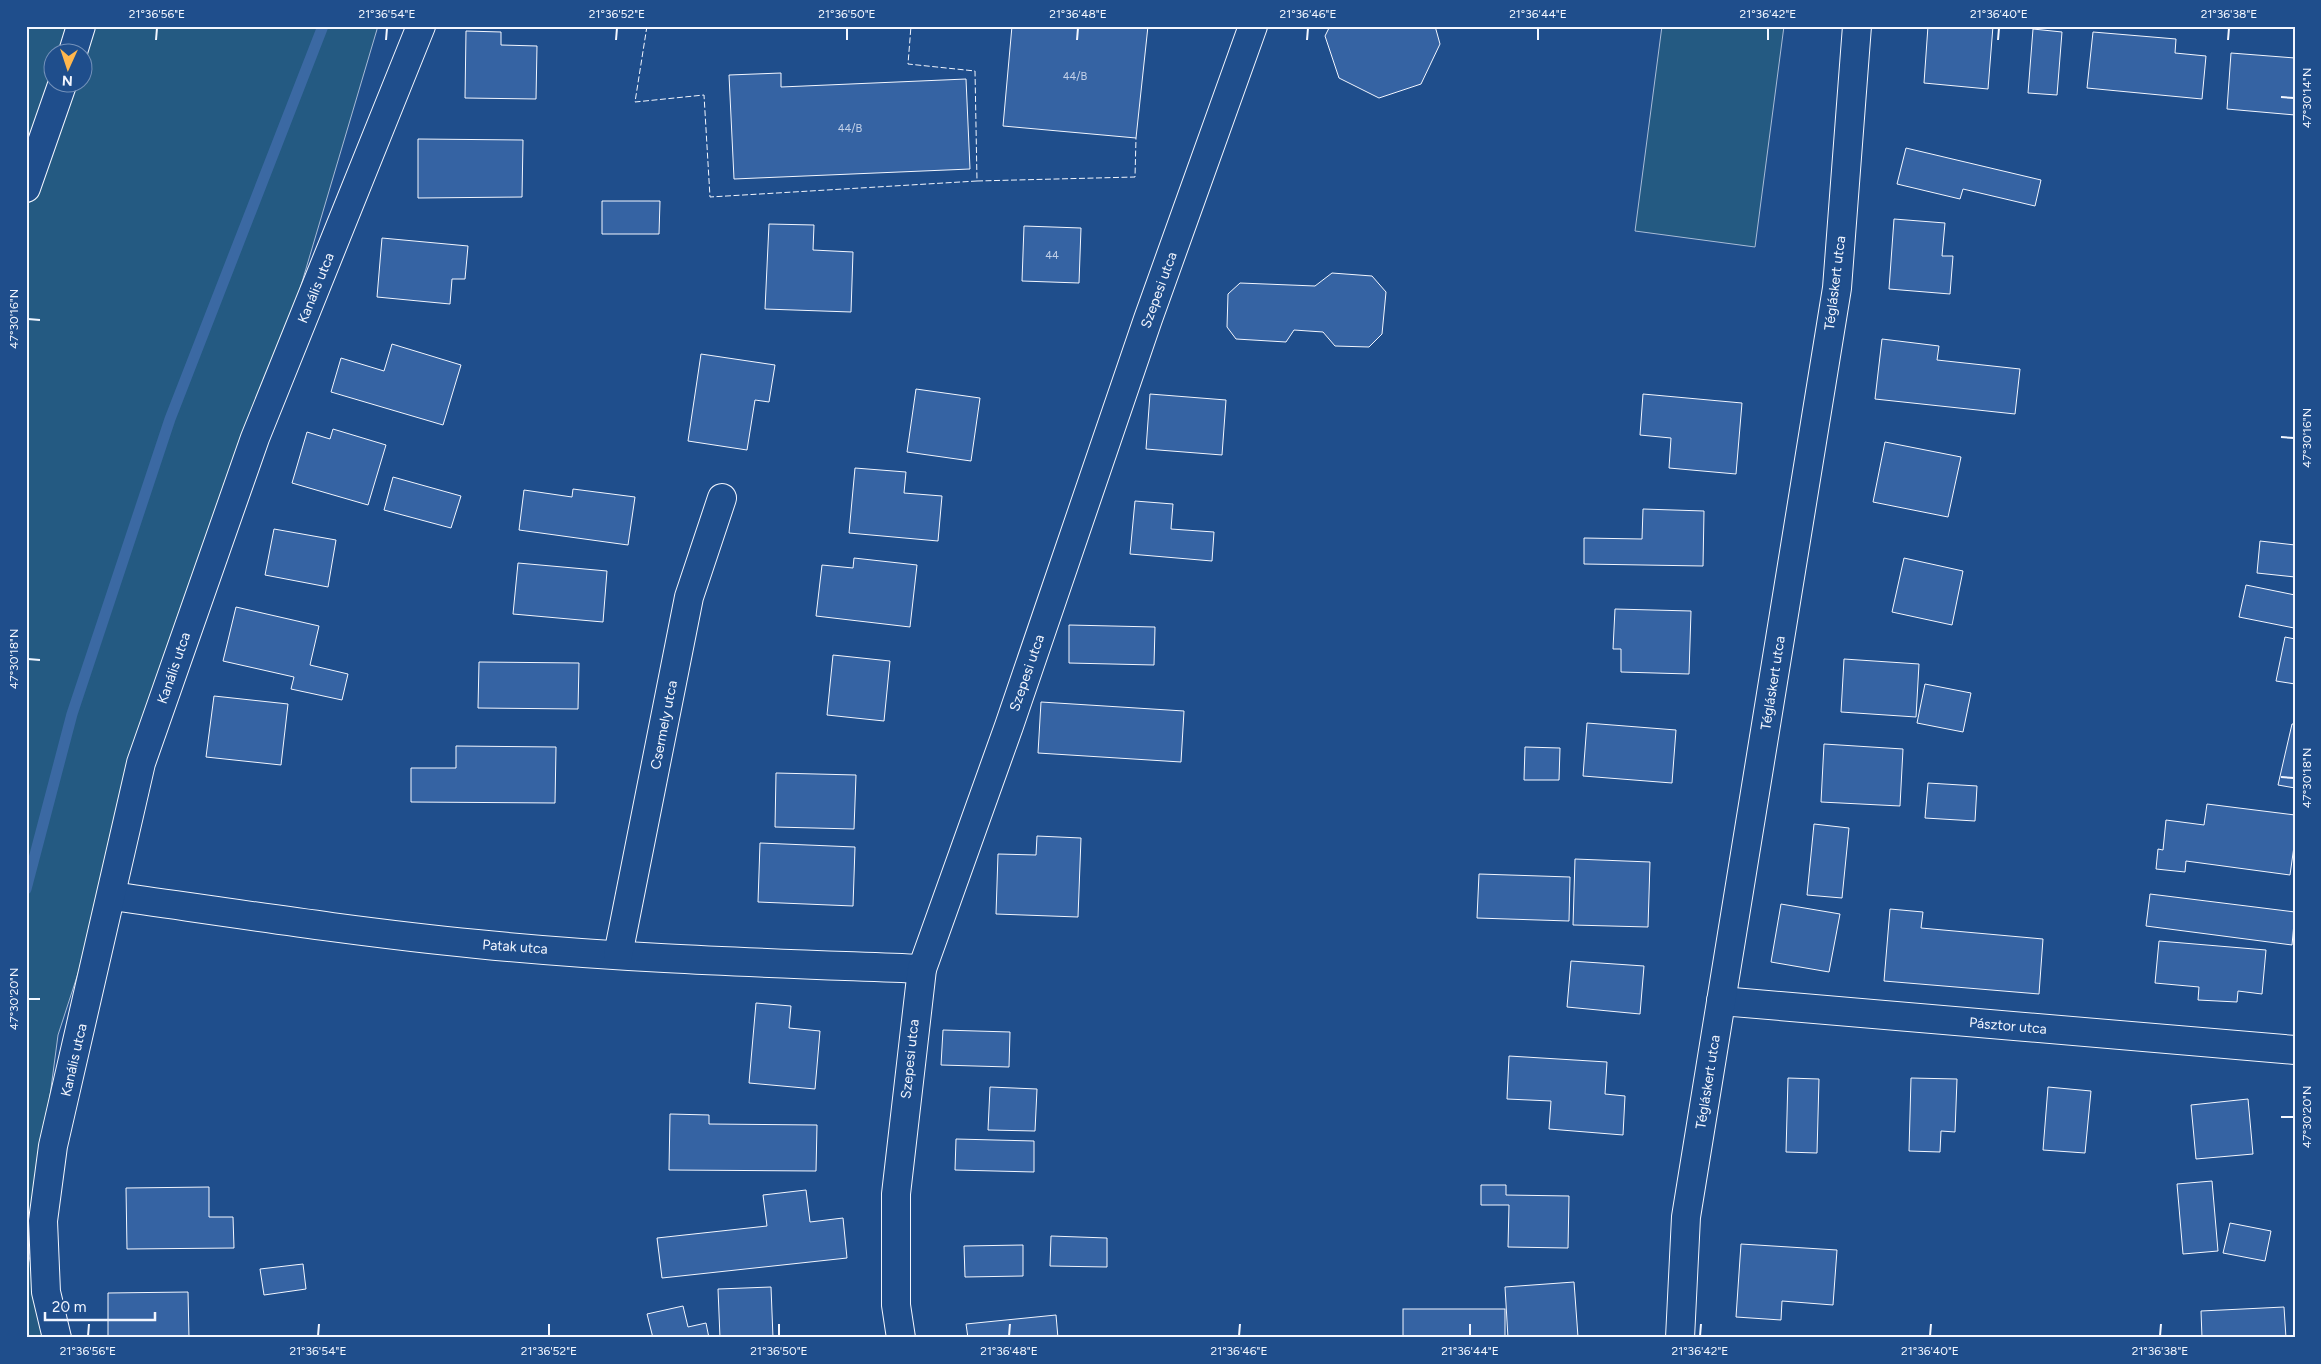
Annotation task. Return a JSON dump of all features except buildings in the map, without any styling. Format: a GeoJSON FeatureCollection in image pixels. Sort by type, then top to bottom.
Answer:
{"type":"FeatureCollection","features":[{"type":"Feature","properties":{"kind":"street"},"geometry":{"type":"LineString","coordinates":[[76,42],[81,26]]}},
{"type":"Feature","properties":{"kind":"street","name":"Kanális utca"},"geometry":{"type":"LineString","coordinates":[[57,1338],[46,1292],[42,1221],[54,1146],[141,763],[255,438],[421,26]]}},
{"type":"Feature","properties":{"kind":"street","name":"Szepesi utca"},"geometry":{"type":"LineString","coordinates":[[901,1338],[896,1305],[896,1194],[922,969],[1009,726],[1145,328],[1253,26]]}},
{"type":"Feature","properties":{"kind":"street","name":"Tégláskert utca"},"geometry":{"type":"LineString","coordinates":[[1680,1338],[1686,1217],[1837,288],[1857,26]]}},
{"type":"Feature","properties":{"kind":"street"},"geometry":{"type":"LineString","coordinates":[[26,188],[60,92]]}},
{"type":"Feature","properties":{"kind":"street","name":"Csermely utca"},"geometry":{"type":"LineString","coordinates":[[618,955],[689,597],[722,498]]}},
{"type":"Feature","properties":{"kind":"street","name":"Patak utca"},"geometry":{"type":"LineString","coordinates":[[112,896],[477,944],[618,955],[922,969]]}},
{"type":"Feature","properties":{"kind":"street","name":"Pásztor utca"},"geometry":{"type":"LineString","coordinates":[[1721,1002],[2295,1050]]}},
{"type":"Feature","properties":{"kind":"shaded area"},"geometry":{"type":"Polygon","coordinates":[[[26,26],[378,26],[297,299],[58,1035],[29,1256],[47,1338],[26,1338],[26,26]]]}},
{"type":"Feature","properties":{"kind":"shaded area"},"geometry":{"type":"Polygon","coordinates":[[[1662,26],[1784,26],[1755,247],[1635,231],[1662,26]]]}},
{"type":"Feature","properties":{"kind":"waterway"},"geometry":{"type":"LineString","coordinates":[[26,889],[72,714],[170,419],[323,26]]}},
{"type":"Feature","properties":{"kind":"fence"},"geometry":{"type":"LineString","coordinates":[[647,26],[635,102],[704,95],[710,197],[977,181],[975,71],[908,64],[911,26]]}},
{"type":"Feature","properties":{"kind":"fence"},"geometry":{"type":"LineString","coordinates":[[977,181],[1135,177],[1136,138]]}}]}
